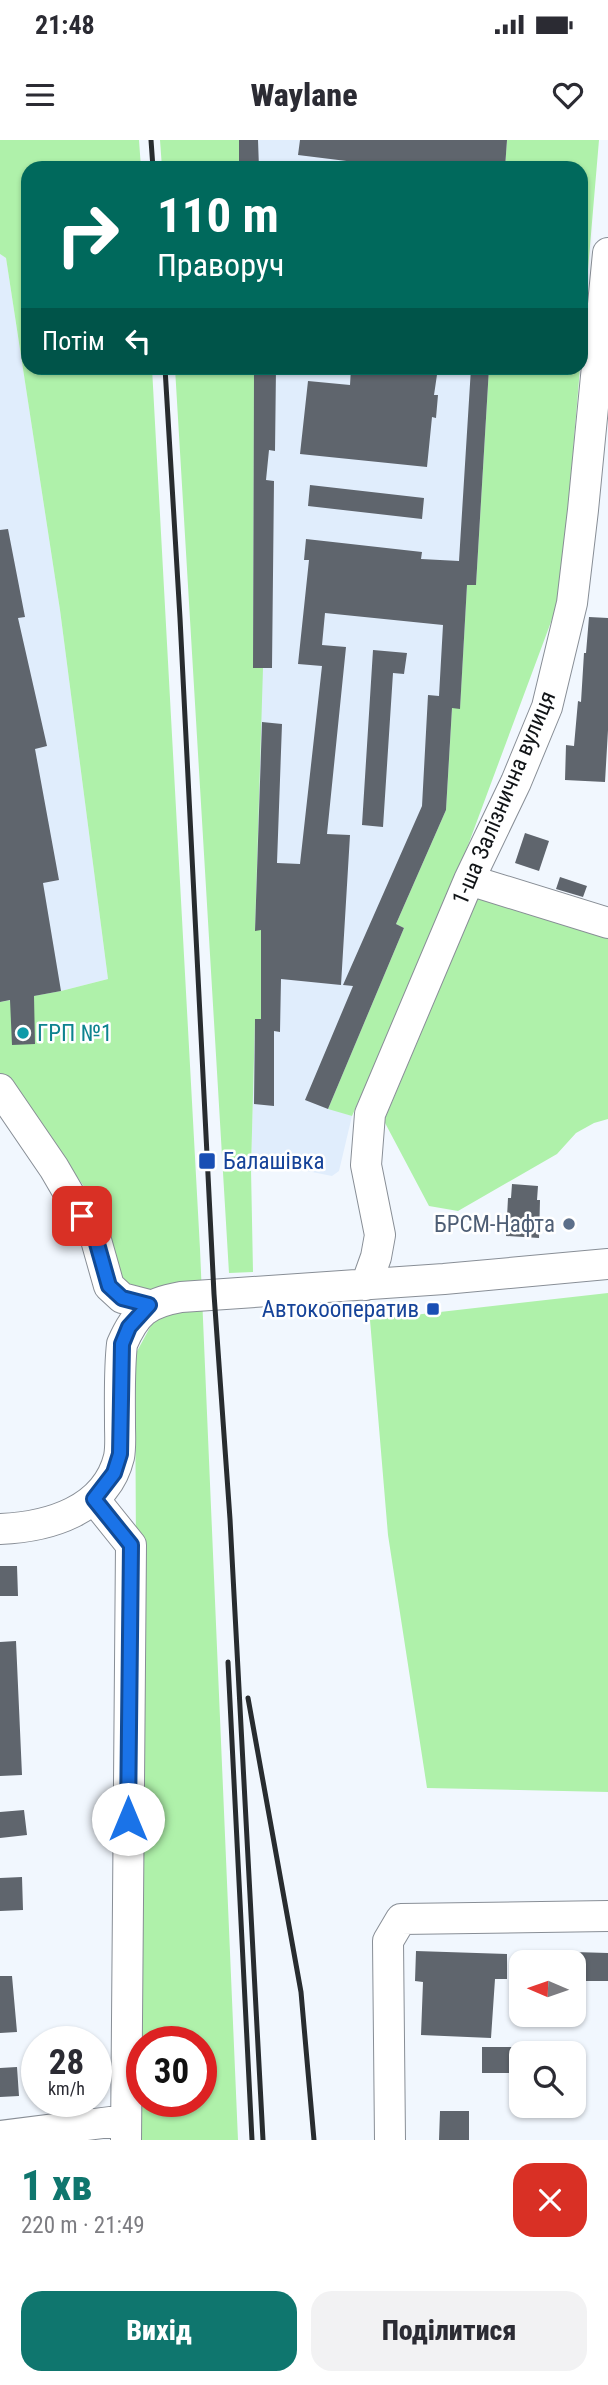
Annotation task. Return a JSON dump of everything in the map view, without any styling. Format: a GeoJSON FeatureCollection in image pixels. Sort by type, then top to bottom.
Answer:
{"type":"FeatureCollection","features":[{"type":"Feature","properties":{"kind":"street","name":"1-ша Залізнична вулиця"},"geometry":{"type":"LineString","coordinates":[[366,1285],[380,1235],[366,1165],[370,1114],[469,880],[516,782],[547,707],[572,603],[608,253]]}},
{"type":"Feature","properties":{"kind":"street"},"geometry":{"type":"LineString","coordinates":[[469,880],[608,923]]}},
{"type":"Feature","properties":{"kind":"street"},"geometry":{"type":"LineString","coordinates":[[0,1089],[54,1168],[96,1240],[109,1286],[122,1298],[149,1305],[181,1297],[366,1285],[608,1264]]}},
{"type":"Feature","properties":{"kind":"street"},"geometry":{"type":"LineString","coordinates":[[0,1529],[22,1528],[55,1521],[83,1506],[114,1473],[120,1454],[122,1344],[129,1327],[149,1305]]}},
{"type":"Feature","properties":{"kind":"street"},"geometry":{"type":"LineString","coordinates":[[0,2136],[126,2130],[131,1545],[83,1506]]}},
{"type":"Feature","properties":{"kind":"street"},"geometry":{"type":"LineString","coordinates":[[390,2140],[388,1941],[401,1919],[608,1916]]}},
{"type":"Feature","properties":{"kind":"shaded area"},"geometry":{"type":"Polygon","coordinates":[[[239,140],[507,140],[506,161],[239,161],[239,140]]]}},
{"type":"Feature","properties":{"kind":"shaded area"},"geometry":{"type":"Polygon","coordinates":[[[0,254],[6,258],[21,356],[21,375],[24,375],[60,610],[108,979],[0,1002],[0,254]]]}},
{"type":"Feature","properties":{"kind":"shaded area"},"geometry":{"type":"Polygon","coordinates":[[[254,375],[489,375],[476,585],[468,585],[460,709],[452,709],[446,810],[396,924],[404,928],[329,1108],[352,1116],[339,1171],[332,1176],[302,1170],[251,1169],[255,1019],[261,930],[255,931],[254,375]]]}},
{"type":"Feature","properties":{"kind":"green space"},"geometry":{"type":"Polygon","coordinates":[[[0,140],[139,140],[140,161],[21,161],[21,356],[6,258],[0,254],[0,140]]]}},
{"type":"Feature","properties":{"kind":"green space"},"geometry":{"type":"Polygon","coordinates":[[[160,140],[239,140],[239,161],[162,161],[160,140]]]}},
{"type":"Feature","properties":{"kind":"green space"},"geometry":{"type":"Polygon","coordinates":[[[507,140],[599,140],[588,270],[588,161],[506,161],[507,140]]]}},
{"type":"Feature","properties":{"kind":"green space"},"geometry":{"type":"Polygon","coordinates":[[[24,375],[152,375],[200,1249],[238,2140],[139,2140],[139,2117],[217,2117],[217,2026],[138,2026],[135,1355],[154,1320],[153,1290],[138,1290],[115,1276],[83,1185],[0,1073],[0,1002],[108,979],[60,610],[24,375]]]}},
{"type":"Feature","properties":{"kind":"green space"},"geometry":{"type":"Polygon","coordinates":[[[175,375],[254,375],[253,667],[263,668],[255,930],[261,930],[261,1019],[255,1020],[251,1169],[253,1272],[229,1273],[175,375]]]}},
{"type":"Feature","properties":{"kind":"green space"},"geometry":{"type":"Polygon","coordinates":[[[489,375],[579,375],[561,595],[451,891],[352,1116],[328,1109],[404,928],[396,924],[446,810],[452,708],[460,708],[467,585],[476,585],[489,375]]]}},
{"type":"Feature","properties":{"kind":"green space"},"geometry":{"type":"Polygon","coordinates":[[[478,898],[608,938],[608,1119],[576,1133],[557,1154],[458,1211],[429,1206],[384,1121],[478,898]]]}},
{"type":"Feature","properties":{"kind":"green space"},"geometry":{"type":"Polygon","coordinates":[[[608,1293],[608,1792],[427,1788],[388,1535],[370,1320],[608,1293]]]}},
{"type":"Feature","properties":{"kind":"building"},"geometry":{"type":"Polygon","coordinates":[[[239,140],[258,140],[259,161],[239,161],[239,140]]]}},
{"type":"Feature","properties":{"kind":"building"},"geometry":{"type":"Polygon","coordinates":[[[300,140],[507,140],[506,161],[346,161],[298,155],[300,140]]]}},
{"type":"Feature","properties":{"kind":"building"},"geometry":{"type":"Polygon","coordinates":[[[254,375],[276,375],[275,451],[269,450],[266,480],[274,481],[272,668],[253,668],[254,375]]]}},
{"type":"Feature","properties":{"kind":"building"},"geometry":{"type":"Polygon","coordinates":[[[351,375],[437,375],[434,395],[438,395],[436,418],[432,417],[427,467],[300,454],[308,381],[350,385],[351,375]]]}},
{"type":"Feature","properties":{"kind":"building"},"geometry":{"type":"Polygon","coordinates":[[[471,375],[489,375],[476,585],[467,585],[460,709],[452,708],[446,810],[396,924],[404,928],[328,1109],[305,1100],[353,986],[343,985],[422,806],[428,695],[439,696],[443,625],[325,613],[322,645],[346,647],[327,834],[350,835],[341,985],[281,979],[280,1032],[274,1031],[274,1106],[254,1104],[255,1019],[261,1019],[261,930],[255,931],[262,722],[282,724],[277,863],[300,864],[322,666],[298,664],[309,560],[304,560],[306,539],[422,552],[421,559],[459,561],[471,375]]]}},
{"type":"Feature","properties":{"kind":"building"},"geometry":{"type":"Polygon","coordinates":[[[310,485],[424,498],[422,519],[308,506],[310,485]]]}},
{"type":"Feature","properties":{"kind":"building"},"geometry":{"type":"Polygon","coordinates":[[[8,529],[25,617],[18,618],[47,746],[35,749],[59,880],[43,883],[61,991],[34,996],[35,1044],[12,1045],[10,1000],[0,1002],[0,530],[8,529]]]}},
{"type":"Feature","properties":{"kind":"building"},"geometry":{"type":"Polygon","coordinates":[[[589,617],[608,618],[605,782],[565,780],[566,745],[574,746],[578,701],[581,702],[589,617]]]}},
{"type":"Feature","properties":{"kind":"building"},"geometry":{"type":"Polygon","coordinates":[[[373,650],[407,653],[404,674],[393,673],[383,827],[362,825],[373,650]]]}},
{"type":"Feature","properties":{"kind":"building"},"geometry":{"type":"Polygon","coordinates":[[[525,833],[549,841],[539,871],[515,863],[525,833]]]}},
{"type":"Feature","properties":{"kind":"building"},"geometry":{"type":"Polygon","coordinates":[[[560,877],[587,886],[583,897],[556,889],[560,877]]]}},
{"type":"Feature","properties":{"kind":"building"},"geometry":{"type":"Polygon","coordinates":[[[512,1184],[538,1186],[539,1238],[506,1236],[508,1198],[511,1198],[512,1184]]]}},
{"type":"Feature","properties":{"kind":"building"},"geometry":{"type":"Polygon","coordinates":[[[0,1566],[17,1566],[18,1596],[0,1596],[0,1566]]]}},
{"type":"Feature","properties":{"kind":"building"},"geometry":{"type":"Polygon","coordinates":[[[16,1641],[22,1775],[0,1776],[0,1642],[16,1641]]]}},
{"type":"Feature","properties":{"kind":"building"},"geometry":{"type":"Polygon","coordinates":[[[24,1810],[27,1835],[0,1838],[0,1812],[24,1810]]]}},
{"type":"Feature","properties":{"kind":"building"},"geometry":{"type":"Polygon","coordinates":[[[22,1877],[23,1910],[0,1911],[0,1878],[22,1877]]]}},
{"type":"Feature","properties":{"kind":"building"},"geometry":{"type":"Polygon","coordinates":[[[416,1951],[507,1954],[507,1979],[495,1979],[491,2038],[421,2035],[423,1982],[415,1981],[416,1951]]]}},
{"type":"Feature","properties":{"kind":"building"},"geometry":{"type":"Polygon","coordinates":[[[586,1952],[608,1953],[608,1981],[586,1981],[586,1952]]]}},
{"type":"Feature","properties":{"kind":"building"},"geometry":{"type":"Polygon","coordinates":[[[0,1976],[12,1976],[17,2032],[0,2033],[0,1976]]]}},
{"type":"Feature","properties":{"kind":"building"},"geometry":{"type":"Polygon","coordinates":[[[482,2047],[509,2047],[509,2073],[482,2073],[482,2047]]]}},
{"type":"Feature","properties":{"kind":"building"},"geometry":{"type":"Polygon","coordinates":[[[17,2067],[19,2096],[0,2097],[0,2068],[17,2067]]]}},
{"type":"Feature","properties":{"kind":"building"},"geometry":{"type":"Polygon","coordinates":[[[440,2111],[469,2111],[469,2140],[439,2140],[440,2111]]]}},
{"type":"Feature","properties":{"kind":"railway"},"geometry":{"type":"LineString","coordinates":[[151,140],[152,161]]}},
{"type":"Feature","properties":{"kind":"railway"},"geometry":{"type":"LineString","coordinates":[[165,375],[214,1294],[230,1519],[263,2140]]}},
{"type":"Feature","properties":{"kind":"railway"},"geometry":{"type":"LineString","coordinates":[[228,1662],[252,2140]]}},
{"type":"Feature","properties":{"kind":"railway"},"geometry":{"type":"LineString","coordinates":[[248,1698],[301,1992],[314,2140]]}},
{"type":"Feature","properties":{"kind":"place","name":"ГРП №1"},"geometry":{"type":"Point","coordinates":[23,1033]}},
{"type":"Feature","properties":{"kind":"place","name":"Балашівка"},"geometry":{"type":"Point","coordinates":[207,1161]}},
{"type":"Feature","properties":{"kind":"place","name":"БРСМ-Нафта"},"geometry":{"type":"Point","coordinates":[569,1224]}},
{"type":"Feature","properties":{"kind":"place","name":"Автокооператив"},"geometry":{"type":"Point","coordinates":[433,1309]}},
{"type":"Feature","properties":{"kind":"route"},"geometry":{"type":"LineString","coordinates":[[82,1216],[96,1240],[109,1286],[122,1298],[149,1305],[129,1327],[122,1344],[120,1454],[114,1473],[94,1499],[131,1545],[128,1819]]}}]}
